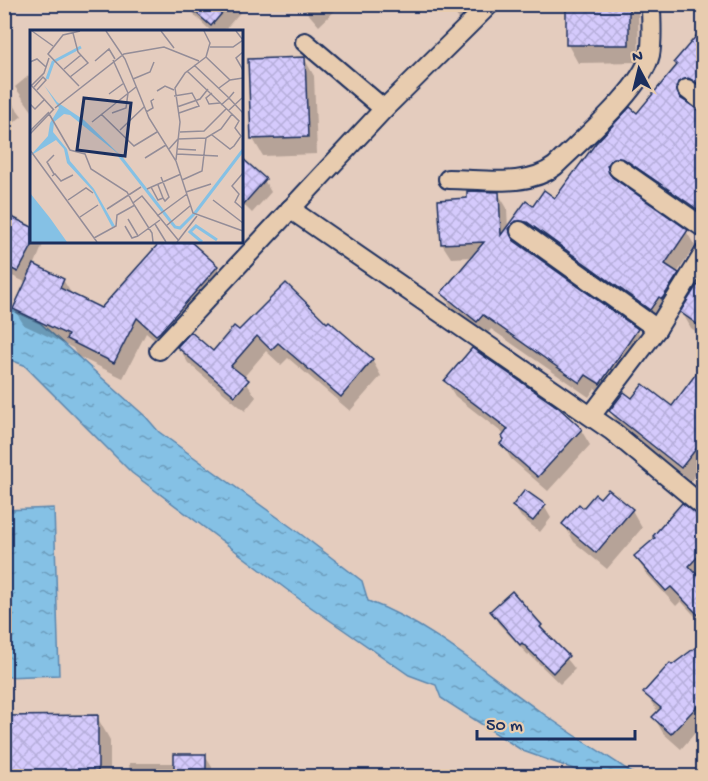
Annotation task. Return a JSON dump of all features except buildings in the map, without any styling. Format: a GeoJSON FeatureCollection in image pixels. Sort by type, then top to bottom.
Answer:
{"type":"FeatureCollection","features":[{"type":"Feature","properties":{"kind":"street"},"geometry":{"type":"LineString","coordinates":[[159,350],[384,109],[490,4]]}},
{"type":"Feature","properties":{"kind":"street"},"geometry":{"type":"LineString","coordinates":[[448,179],[526,179],[546,173],[555,166],[605,118],[645,70],[650,55],[651,4]]}},
{"type":"Feature","properties":{"kind":"street"},"geometry":{"type":"LineString","coordinates":[[305,42],[384,109]]}},
{"type":"Feature","properties":{"kind":"street"},"geometry":{"type":"LineString","coordinates":[[687,89],[704,102]]}},
{"type":"Feature","properties":{"kind":"street"},"geometry":{"type":"LineString","coordinates":[[618,168],[704,228]]}},
{"type":"Feature","properties":{"kind":"street"},"geometry":{"type":"LineString","coordinates":[[290,209],[612,431],[704,507]]}},
{"type":"Feature","properties":{"kind":"street"},"geometry":{"type":"LineString","coordinates":[[520,231],[657,329]]}},
{"type":"Feature","properties":{"kind":"street"},"geometry":{"type":"LineString","coordinates":[[591,416],[657,329],[704,253]]}},
{"type":"Feature","properties":{"kind":"water"},"geometry":{"type":"Polygon","coordinates":[[[5,307],[40,323],[146,417],[159,432],[362,581],[368,601],[435,636],[550,719],[637,776],[593,776],[523,751],[441,698],[436,685],[409,675],[302,601],[132,473],[24,365],[5,358],[5,307]]]}},
{"type":"Feature","properties":{"kind":"water"},"geometry":{"type":"Polygon","coordinates":[[[54,508],[59,675],[5,677],[5,510],[54,508]]]}}]}
